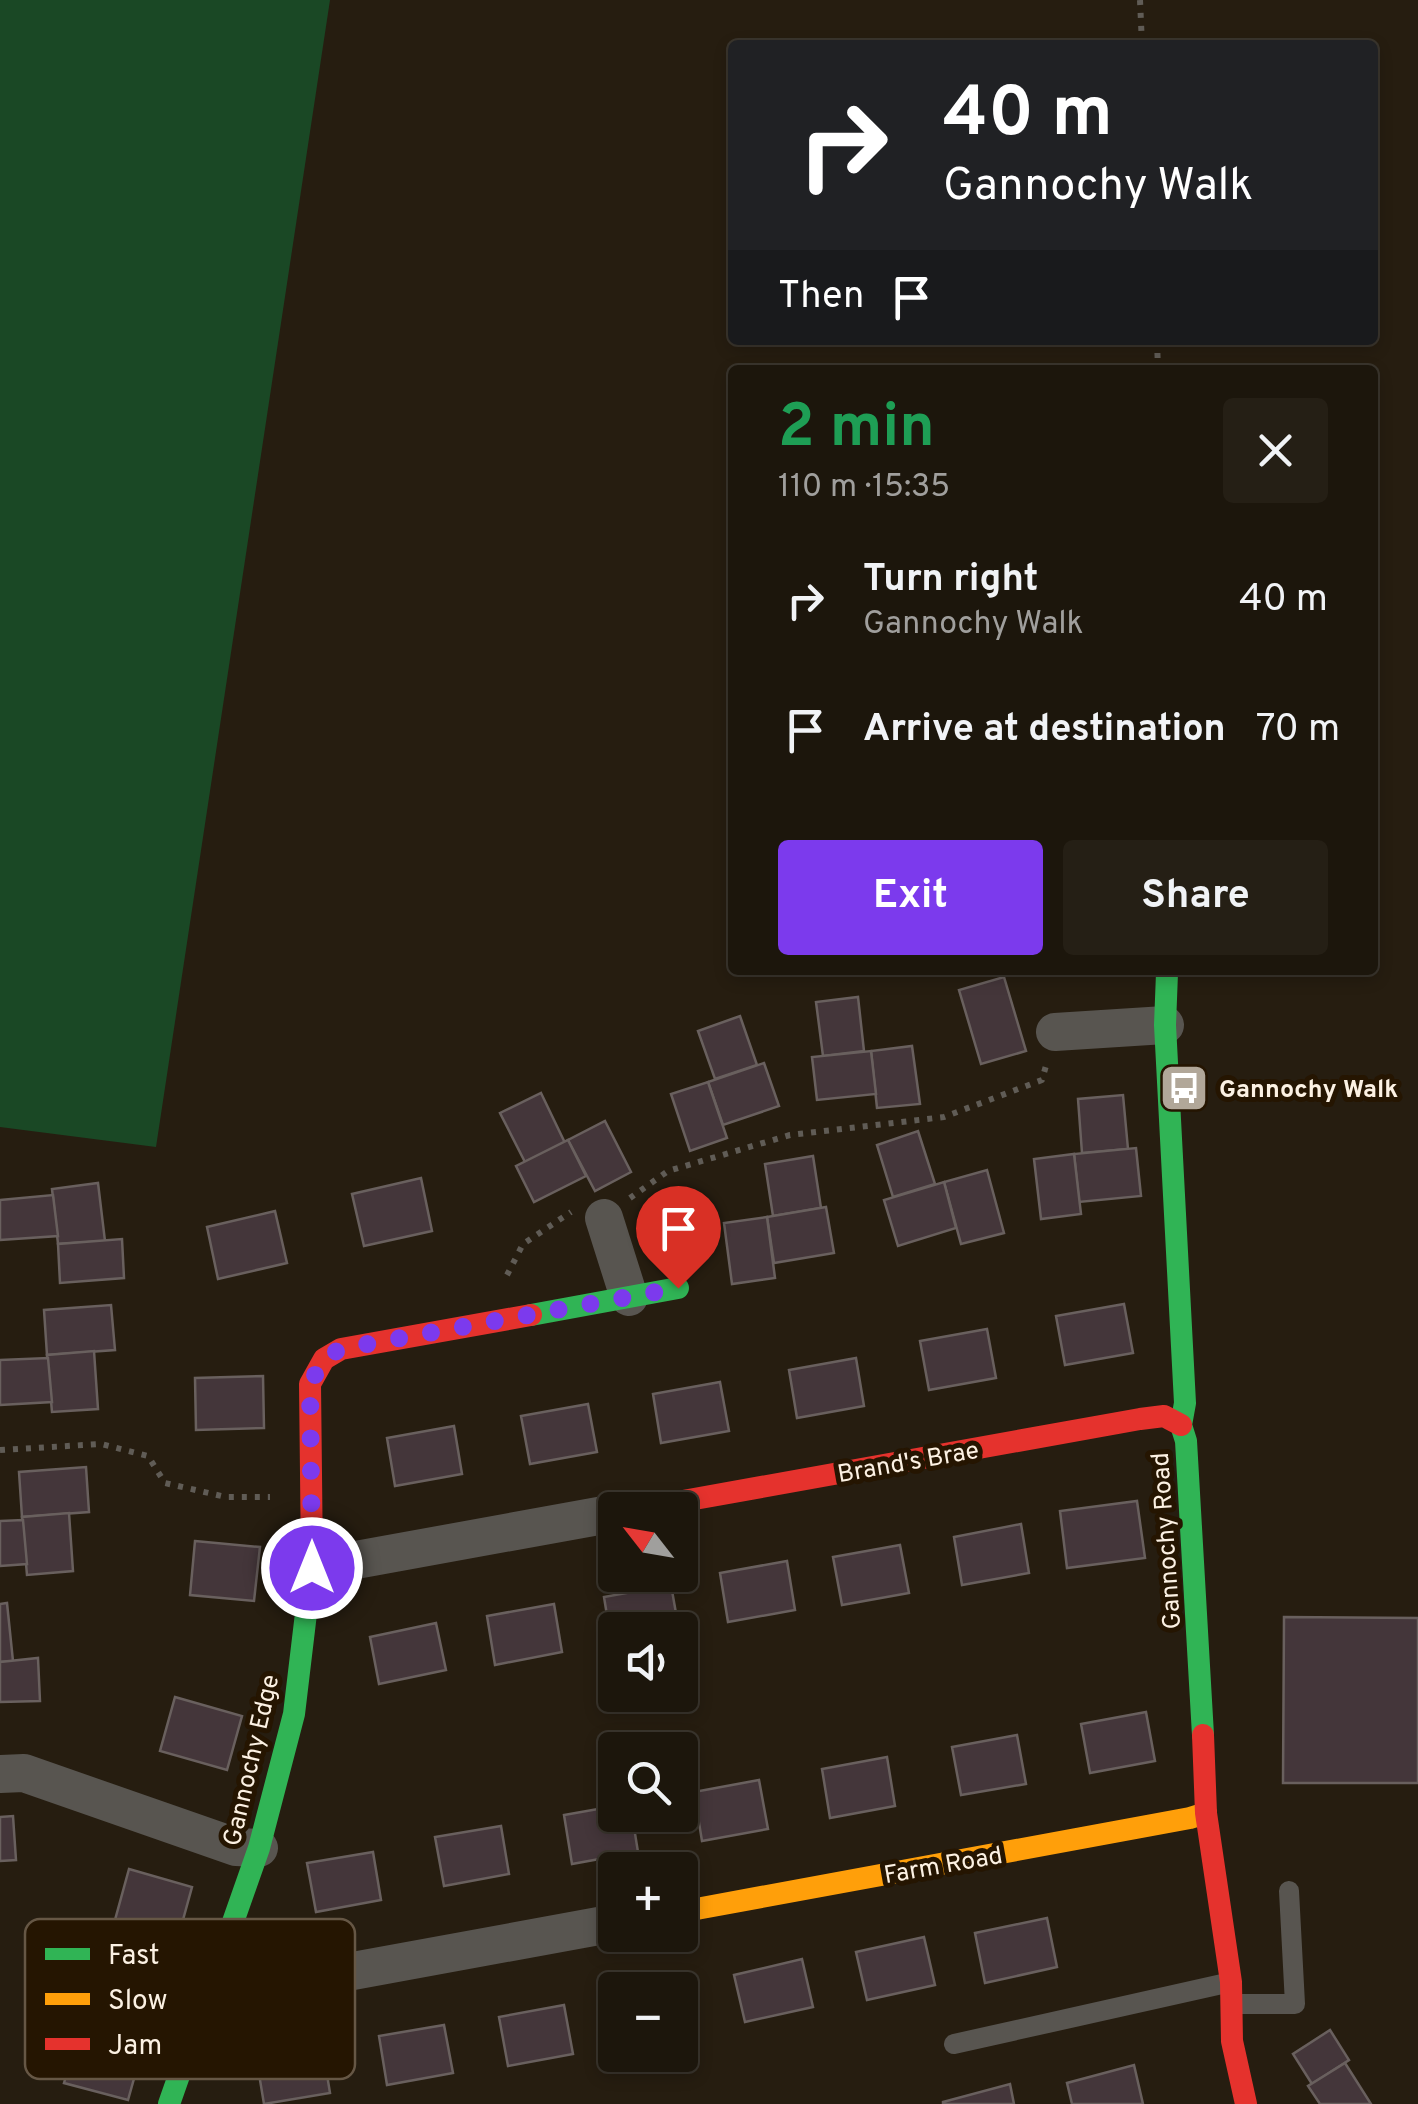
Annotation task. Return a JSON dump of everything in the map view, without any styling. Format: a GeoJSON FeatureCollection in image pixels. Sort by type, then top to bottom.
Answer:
{"type":"FeatureCollection","features":[{"type":"Feature","properties":{"kind":"street","name":"Gannochy Road"},"geometry":{"type":"LineString","coordinates":[[1166,975],[1165,1025],[1185,1403],[1181,1425],[1186,1441],[1206,1812],[1231,1993],[1232,2041],[1246,2104]]}},
{"type":"Feature","properties":{"kind":"street"},"geometry":{"type":"LineString","coordinates":[[1055,1032],[1165,1025]]}},
{"type":"Feature","properties":{"kind":"street"},"geometry":{"type":"LineString","coordinates":[[604,1218],[628,1297]]}},
{"type":"Feature","properties":{"kind":"street"},"geometry":{"type":"LineString","coordinates":[[464,1327],[678,1288]]}},
{"type":"Feature","properties":{"kind":"street","name":"Gannochy Edge"},"geometry":{"type":"LineString","coordinates":[[234,1919],[259,1848],[294,1714],[312,1568],[310,1384],[324,1359],[340,1349],[464,1327]]}},
{"type":"Feature","properties":{"kind":"street","name":"Brand's Brae"},"geometry":{"type":"LineString","coordinates":[[698,1498],[1140,1419],[1164,1416],[1181,1425]]}},
{"type":"Feature","properties":{"kind":"street"},"geometry":{"type":"LineString","coordinates":[[312,1568],[598,1516]]}},
{"type":"Feature","properties":{"kind":"street"},"geometry":{"type":"LineString","coordinates":[[0,1774],[24,1773],[236,1847],[259,1848]]}},
{"type":"Feature","properties":{"kind":"street","name":"Farm Road"},"geometry":{"type":"LineString","coordinates":[[698,1909],[1206,1812]]}},
{"type":"Feature","properties":{"kind":"street"},"geometry":{"type":"LineString","coordinates":[[355,1971],[598,1927]]}},
{"type":"Feature","properties":{"kind":"street","name":"Gannochy Edge"},"geometry":{"type":"LineString","coordinates":[[168,2104],[177,2079]]}},
{"type":"Feature","properties":{"kind":"lane"},"geometry":{"type":"LineString","coordinates":[[954,2044],[1231,1993],[1295,2004],[1289,1891]]}},
{"type":"Feature","properties":{"kind":"path"},"geometry":{"type":"LineString","coordinates":[[1140,0],[1142,40]]}},
{"type":"Feature","properties":{"kind":"path"},"geometry":{"type":"LineString","coordinates":[[464,1327],[500,1288],[522,1244],[576,1208],[604,1218],[668,1171],[790,1135],[944,1117],[1042,1080],[1055,1032]]}},
{"type":"Feature","properties":{"kind":"path"},"geometry":{"type":"LineString","coordinates":[[0,1450],[101,1444],[148,1456],[165,1484],[226,1497],[312,1497]]}},
{"type":"Feature","properties":{"kind":"green space"},"geometry":{"type":"Polygon","coordinates":[[[0,0],[330,0],[156,1147],[0,1127],[0,0]]]}},
{"type":"Feature","properties":{"kind":"building"},"geometry":{"type":"Polygon","coordinates":[[[1004,977],[1026,1051],[981,1064],[959,990],[1004,977]]]}},
{"type":"Feature","properties":{"kind":"building"},"geometry":{"type":"Polygon","coordinates":[[[858,997],[864,1051],[823,1056],[816,1002],[858,997]]]}},
{"type":"Feature","properties":{"kind":"building"},"geometry":{"type":"Polygon","coordinates":[[[740,1016],[757,1065],[715,1079],[698,1031],[740,1016]]]}},
{"type":"Feature","properties":{"kind":"building"},"geometry":{"type":"Polygon","coordinates":[[[912,1046],[920,1104],[877,1108],[871,1051],[912,1046]]]}},
{"type":"Feature","properties":{"kind":"building"},"geometry":{"type":"Polygon","coordinates":[[[871,1051],[876,1094],[817,1100],[812,1057],[871,1051]]]}},
{"type":"Feature","properties":{"kind":"building"},"geometry":{"type":"Polygon","coordinates":[[[764,1063],[779,1106],[723,1125],[708,1082],[764,1063]]]}},
{"type":"Feature","properties":{"kind":"building"},"geometry":{"type":"Polygon","coordinates":[[[708,1082],[727,1138],[690,1151],[671,1094],[708,1082]]]}},
{"type":"Feature","properties":{"kind":"building"},"geometry":{"type":"Polygon","coordinates":[[[541,1093],[565,1143],[525,1162],[500,1113],[541,1093]]]}},
{"type":"Feature","properties":{"kind":"building"},"geometry":{"type":"Polygon","coordinates":[[[1123,1095],[1128,1149],[1082,1153],[1078,1099],[1123,1095]]]}},
{"type":"Feature","properties":{"kind":"building"},"geometry":{"type":"Polygon","coordinates":[[[605,1121],[631,1172],[595,1191],[568,1140],[605,1121]]]}},
{"type":"Feature","properties":{"kind":"building"},"geometry":{"type":"Polygon","coordinates":[[[918,1131],[935,1184],[893,1197],[877,1145],[918,1131]]]}},
{"type":"Feature","properties":{"kind":"building"},"geometry":{"type":"Polygon","coordinates":[[[568,1140],[586,1176],[534,1202],[516,1166],[568,1140]]]}},
{"type":"Feature","properties":{"kind":"building"},"geometry":{"type":"Polygon","coordinates":[[[1136,1148],[1141,1196],[1079,1202],[1074,1154],[1136,1148]]]}},
{"type":"Feature","properties":{"kind":"building"},"geometry":{"type":"Polygon","coordinates":[[[1074,1154],[1081,1214],[1041,1219],[1034,1159],[1074,1154]]]}},
{"type":"Feature","properties":{"kind":"building"},"geometry":{"type":"Polygon","coordinates":[[[813,1156],[821,1208],[773,1216],[765,1164],[813,1156]]]}},
{"type":"Feature","properties":{"kind":"building"},"geometry":{"type":"Polygon","coordinates":[[[987,1170],[1004,1233],[961,1244],[944,1182],[987,1170]]]}},
{"type":"Feature","properties":{"kind":"building"},"geometry":{"type":"Polygon","coordinates":[[[421,1178],[432,1231],[364,1246],[352,1194],[421,1178]]]}},
{"type":"Feature","properties":{"kind":"building"},"geometry":{"type":"Polygon","coordinates":[[[944,1182],[956,1228],[898,1246],[884,1200],[944,1182]]]}},
{"type":"Feature","properties":{"kind":"building"},"geometry":{"type":"Polygon","coordinates":[[[98,1183],[105,1241],[58,1244],[52,1189],[98,1183]]]}},
{"type":"Feature","properties":{"kind":"building"},"geometry":{"type":"Polygon","coordinates":[[[53,1195],[58,1236],[0,1240],[0,1200],[53,1195]]]}},
{"type":"Feature","properties":{"kind":"building"},"geometry":{"type":"Polygon","coordinates":[[[826,1207],[834,1253],[774,1263],[767,1217],[826,1207]]]}},
{"type":"Feature","properties":{"kind":"building"},"geometry":{"type":"Polygon","coordinates":[[[275,1211],[287,1263],[218,1279],[207,1227],[275,1211]]]}},
{"type":"Feature","properties":{"kind":"building"},"geometry":{"type":"Polygon","coordinates":[[[767,1217],[775,1278],[732,1284],[724,1223],[767,1217]]]}},
{"type":"Feature","properties":{"kind":"building"},"geometry":{"type":"Polygon","coordinates":[[[122,1239],[124,1278],[60,1283],[58,1244],[122,1239]]]}},
{"type":"Feature","properties":{"kind":"building"},"geometry":{"type":"Polygon","coordinates":[[[1124,1304],[1133,1353],[1065,1365],[1056,1316],[1124,1304]]]}},
{"type":"Feature","properties":{"kind":"building"},"geometry":{"type":"Polygon","coordinates":[[[111,1305],[115,1350],[47,1355],[44,1310],[111,1305]]]}},
{"type":"Feature","properties":{"kind":"building"},"geometry":{"type":"Polygon","coordinates":[[[987,1329],[996,1378],[929,1390],[920,1341],[987,1329]]]}},
{"type":"Feature","properties":{"kind":"building"},"geometry":{"type":"Polygon","coordinates":[[[94,1351],[98,1409],[52,1412],[47,1355],[94,1351]]]}},
{"type":"Feature","properties":{"kind":"building"},"geometry":{"type":"Polygon","coordinates":[[[48,1358],[52,1402],[0,1405],[0,1360],[48,1358]]]}},
{"type":"Feature","properties":{"kind":"building"},"geometry":{"type":"Polygon","coordinates":[[[856,1358],[864,1406],[797,1418],[789,1370],[856,1358]]]}},
{"type":"Feature","properties":{"kind":"building"},"geometry":{"type":"Polygon","coordinates":[[[263,1376],[264,1428],[196,1430],[195,1378],[263,1376]]]}},
{"type":"Feature","properties":{"kind":"building"},"geometry":{"type":"Polygon","coordinates":[[[720,1382],[729,1431],[661,1443],[653,1394],[720,1382]]]}},
{"type":"Feature","properties":{"kind":"building"},"geometry":{"type":"Polygon","coordinates":[[[588,1404],[597,1452],[530,1464],[521,1416],[588,1404]]]}},
{"type":"Feature","properties":{"kind":"building"},"geometry":{"type":"Polygon","coordinates":[[[454,1426],[462,1474],[395,1486],[387,1438],[454,1426]]]}},
{"type":"Feature","properties":{"kind":"building"},"geometry":{"type":"Polygon","coordinates":[[[86,1467],[89,1512],[22,1517],[19,1472],[86,1467]]]}},
{"type":"Feature","properties":{"kind":"building"},"geometry":{"type":"Polygon","coordinates":[[[1137,1501],[1145,1558],[1067,1568],[1060,1511],[1137,1501]]]}},
{"type":"Feature","properties":{"kind":"building"},"geometry":{"type":"Polygon","coordinates":[[[69,1513],[73,1571],[27,1575],[22,1517],[69,1513]]]}},
{"type":"Feature","properties":{"kind":"building"},"geometry":{"type":"Polygon","coordinates":[[[23,1520],[27,1564],[0,1566],[0,1521],[23,1520]]]}},
{"type":"Feature","properties":{"kind":"building"},"geometry":{"type":"Polygon","coordinates":[[[1021,1524],[1029,1573],[962,1585],[954,1537],[1021,1524]]]}},
{"type":"Feature","properties":{"kind":"building"},"geometry":{"type":"Polygon","coordinates":[[[195,1541],[260,1547],[254,1601],[190,1595],[195,1541]]]}},
{"type":"Feature","properties":{"kind":"building"},"geometry":{"type":"Polygon","coordinates":[[[900,1545],[909,1593],[842,1605],[833,1557],[900,1545]]]}},
{"type":"Feature","properties":{"kind":"building"},"geometry":{"type":"Polygon","coordinates":[[[787,1561],[795,1610],[728,1622],[720,1573],[787,1561]]]}},
{"type":"Feature","properties":{"kind":"building"},"geometry":{"type":"Polygon","coordinates":[[[672,1592],[676,1612],[606,1612],[604,1597],[672,1592]]]}},
{"type":"Feature","properties":{"kind":"building"},"geometry":{"type":"Polygon","coordinates":[[[7,1603],[13,1661],[0,1662],[0,1604],[7,1603]]]}},
{"type":"Feature","properties":{"kind":"building"},"geometry":{"type":"Polygon","coordinates":[[[554,1604],[562,1652],[495,1665],[487,1616],[554,1604]]]}},
{"type":"Feature","properties":{"kind":"building"},"geometry":{"type":"Polygon","coordinates":[[[1284,1617],[1418,1618],[1418,1783],[1283,1783],[1284,1617]]]}},
{"type":"Feature","properties":{"kind":"building"},"geometry":{"type":"Polygon","coordinates":[[[436,1623],[446,1670],[379,1684],[370,1637],[436,1623]]]}},
{"type":"Feature","properties":{"kind":"building"},"geometry":{"type":"Polygon","coordinates":[[[38,1658],[40,1701],[0,1702],[0,1662],[38,1658]]]}},
{"type":"Feature","properties":{"kind":"building"},"geometry":{"type":"Polygon","coordinates":[[[175,1697],[242,1716],[227,1770],[160,1751],[175,1697]]]}},
{"type":"Feature","properties":{"kind":"building"},"geometry":{"type":"Polygon","coordinates":[[[1146,1712],[1155,1761],[1090,1773],[1081,1724],[1146,1712]]]}},
{"type":"Feature","properties":{"kind":"building"},"geometry":{"type":"Polygon","coordinates":[[[1017,1735],[1026,1784],[961,1795],[952,1747],[1017,1735]]]}},
{"type":"Feature","properties":{"kind":"building"},"geometry":{"type":"Polygon","coordinates":[[[887,1757],[895,1806],[830,1818],[822,1769],[887,1757]]]}},
{"type":"Feature","properties":{"kind":"building"},"geometry":{"type":"Polygon","coordinates":[[[759,1780],[768,1829],[702,1841],[698,1791],[759,1780]]]}},
{"type":"Feature","properties":{"kind":"building"},"geometry":{"type":"Polygon","coordinates":[[[598,1809],[598,1832],[635,1832],[638,1852],[598,1852],[598,1859],[572,1864],[564,1815],[598,1809]]]}},
{"type":"Feature","properties":{"kind":"building"},"geometry":{"type":"Polygon","coordinates":[[[13,1816],[16,1860],[0,1861],[0,1817],[13,1816]]]}},
{"type":"Feature","properties":{"kind":"building"},"geometry":{"type":"Polygon","coordinates":[[[501,1826],[509,1874],[444,1886],[435,1837],[501,1826]]]}},
{"type":"Feature","properties":{"kind":"building"},"geometry":{"type":"Polygon","coordinates":[[[373,1852],[381,1900],[316,1912],[307,1863],[373,1852]]]}},
{"type":"Feature","properties":{"kind":"building"},"geometry":{"type":"Polygon","coordinates":[[[129,1869],[192,1887],[183,1919],[115,1919],[129,1869]]]}},
{"type":"Feature","properties":{"kind":"building"},"geometry":{"type":"Polygon","coordinates":[[[1047,1918],[1057,1967],[985,1983],[975,1933],[1047,1918]]]}},
{"type":"Feature","properties":{"kind":"building"},"geometry":{"type":"Polygon","coordinates":[[[924,1937],[935,1985],[867,2000],[856,1952],[924,1937]]]}},
{"type":"Feature","properties":{"kind":"building"},"geometry":{"type":"Polygon","coordinates":[[[802,1959],[813,2007],[745,2022],[734,1975],[802,1959]]]}},
{"type":"Feature","properties":{"kind":"building"},"geometry":{"type":"Polygon","coordinates":[[[564,2005],[573,2054],[508,2066],[499,2017],[564,2005]]]}},
{"type":"Feature","properties":{"kind":"building"},"geometry":{"type":"Polygon","coordinates":[[[444,2025],[453,2073],[387,2085],[379,2036],[444,2025]]]}},
{"type":"Feature","properties":{"kind":"building"},"geometry":{"type":"Polygon","coordinates":[[[1330,2030],[1349,2060],[1312,2084],[1293,2054],[1330,2030]]]}},
{"type":"Feature","properties":{"kind":"building"},"geometry":{"type":"Polygon","coordinates":[[[1345,2063],[1371,2104],[1320,2104],[1308,2086],[1345,2063]]]}},
{"type":"Feature","properties":{"kind":"building"},"geometry":{"type":"Polygon","coordinates":[[[1134,2065],[1143,2104],[1072,2104],[1067,2083],[1134,2065]]]}},
{"type":"Feature","properties":{"kind":"building"},"geometry":{"type":"Polygon","coordinates":[[[65,2079],[134,2079],[128,2100],[64,2083],[65,2079]]]}},
{"type":"Feature","properties":{"kind":"building"},"geometry":{"type":"Polygon","coordinates":[[[260,2079],[328,2079],[330,2093],[264,2104],[260,2079]]]}},
{"type":"Feature","properties":{"kind":"building"},"geometry":{"type":"Polygon","coordinates":[[[1010,2084],[1014,2104],[943,2104],[943,2102],[1010,2084]]]}},
{"type":"Feature","properties":{"kind":"traffic: fast"},"geometry":{"type":"LineString","coordinates":[[1167,975],[1165,1025],[1185,1403],[1181,1425],[1186,1441],[1203,1735]]}},
{"type":"Feature","properties":{"kind":"traffic: fast"},"geometry":{"type":"LineString","coordinates":[[531,1315],[678,1288]]}},
{"type":"Feature","properties":{"kind":"traffic: fast"},"geometry":{"type":"LineString","coordinates":[[234,1919],[259,1848],[294,1714],[312,1563]]}},
{"type":"Feature","properties":{"kind":"traffic: fast"},"geometry":{"type":"LineString","coordinates":[[169,2104],[178,2079]]}},
{"type":"Feature","properties":{"kind":"traffic: slow"},"geometry":{"type":"LineString","coordinates":[[698,1909],[1206,1813]]}},
{"type":"Feature","properties":{"kind":"traffic: jam"},"geometry":{"type":"LineString","coordinates":[[312,1563],[310,1384],[324,1359],[341,1349],[531,1315]]}},
{"type":"Feature","properties":{"kind":"traffic: jam"},"geometry":{"type":"LineString","coordinates":[[698,1498],[1140,1419],[1164,1416],[1181,1425]]}},
{"type":"Feature","properties":{"kind":"traffic: jam"},"geometry":{"type":"LineString","coordinates":[[1203,1735],[1206,1813],[1231,1982],[1232,2041],[1246,2104]]}},
{"type":"Feature","properties":{"kind":"place","name":"Gannochy Walk"},"geometry":{"type":"Point","coordinates":[1184,1088]}},
{"type":"Feature","properties":{"kind":"route"},"geometry":{"type":"LineString","coordinates":[[312,1568],[310,1384],[324,1359],[340,1349],[678,1288]]}}]}
